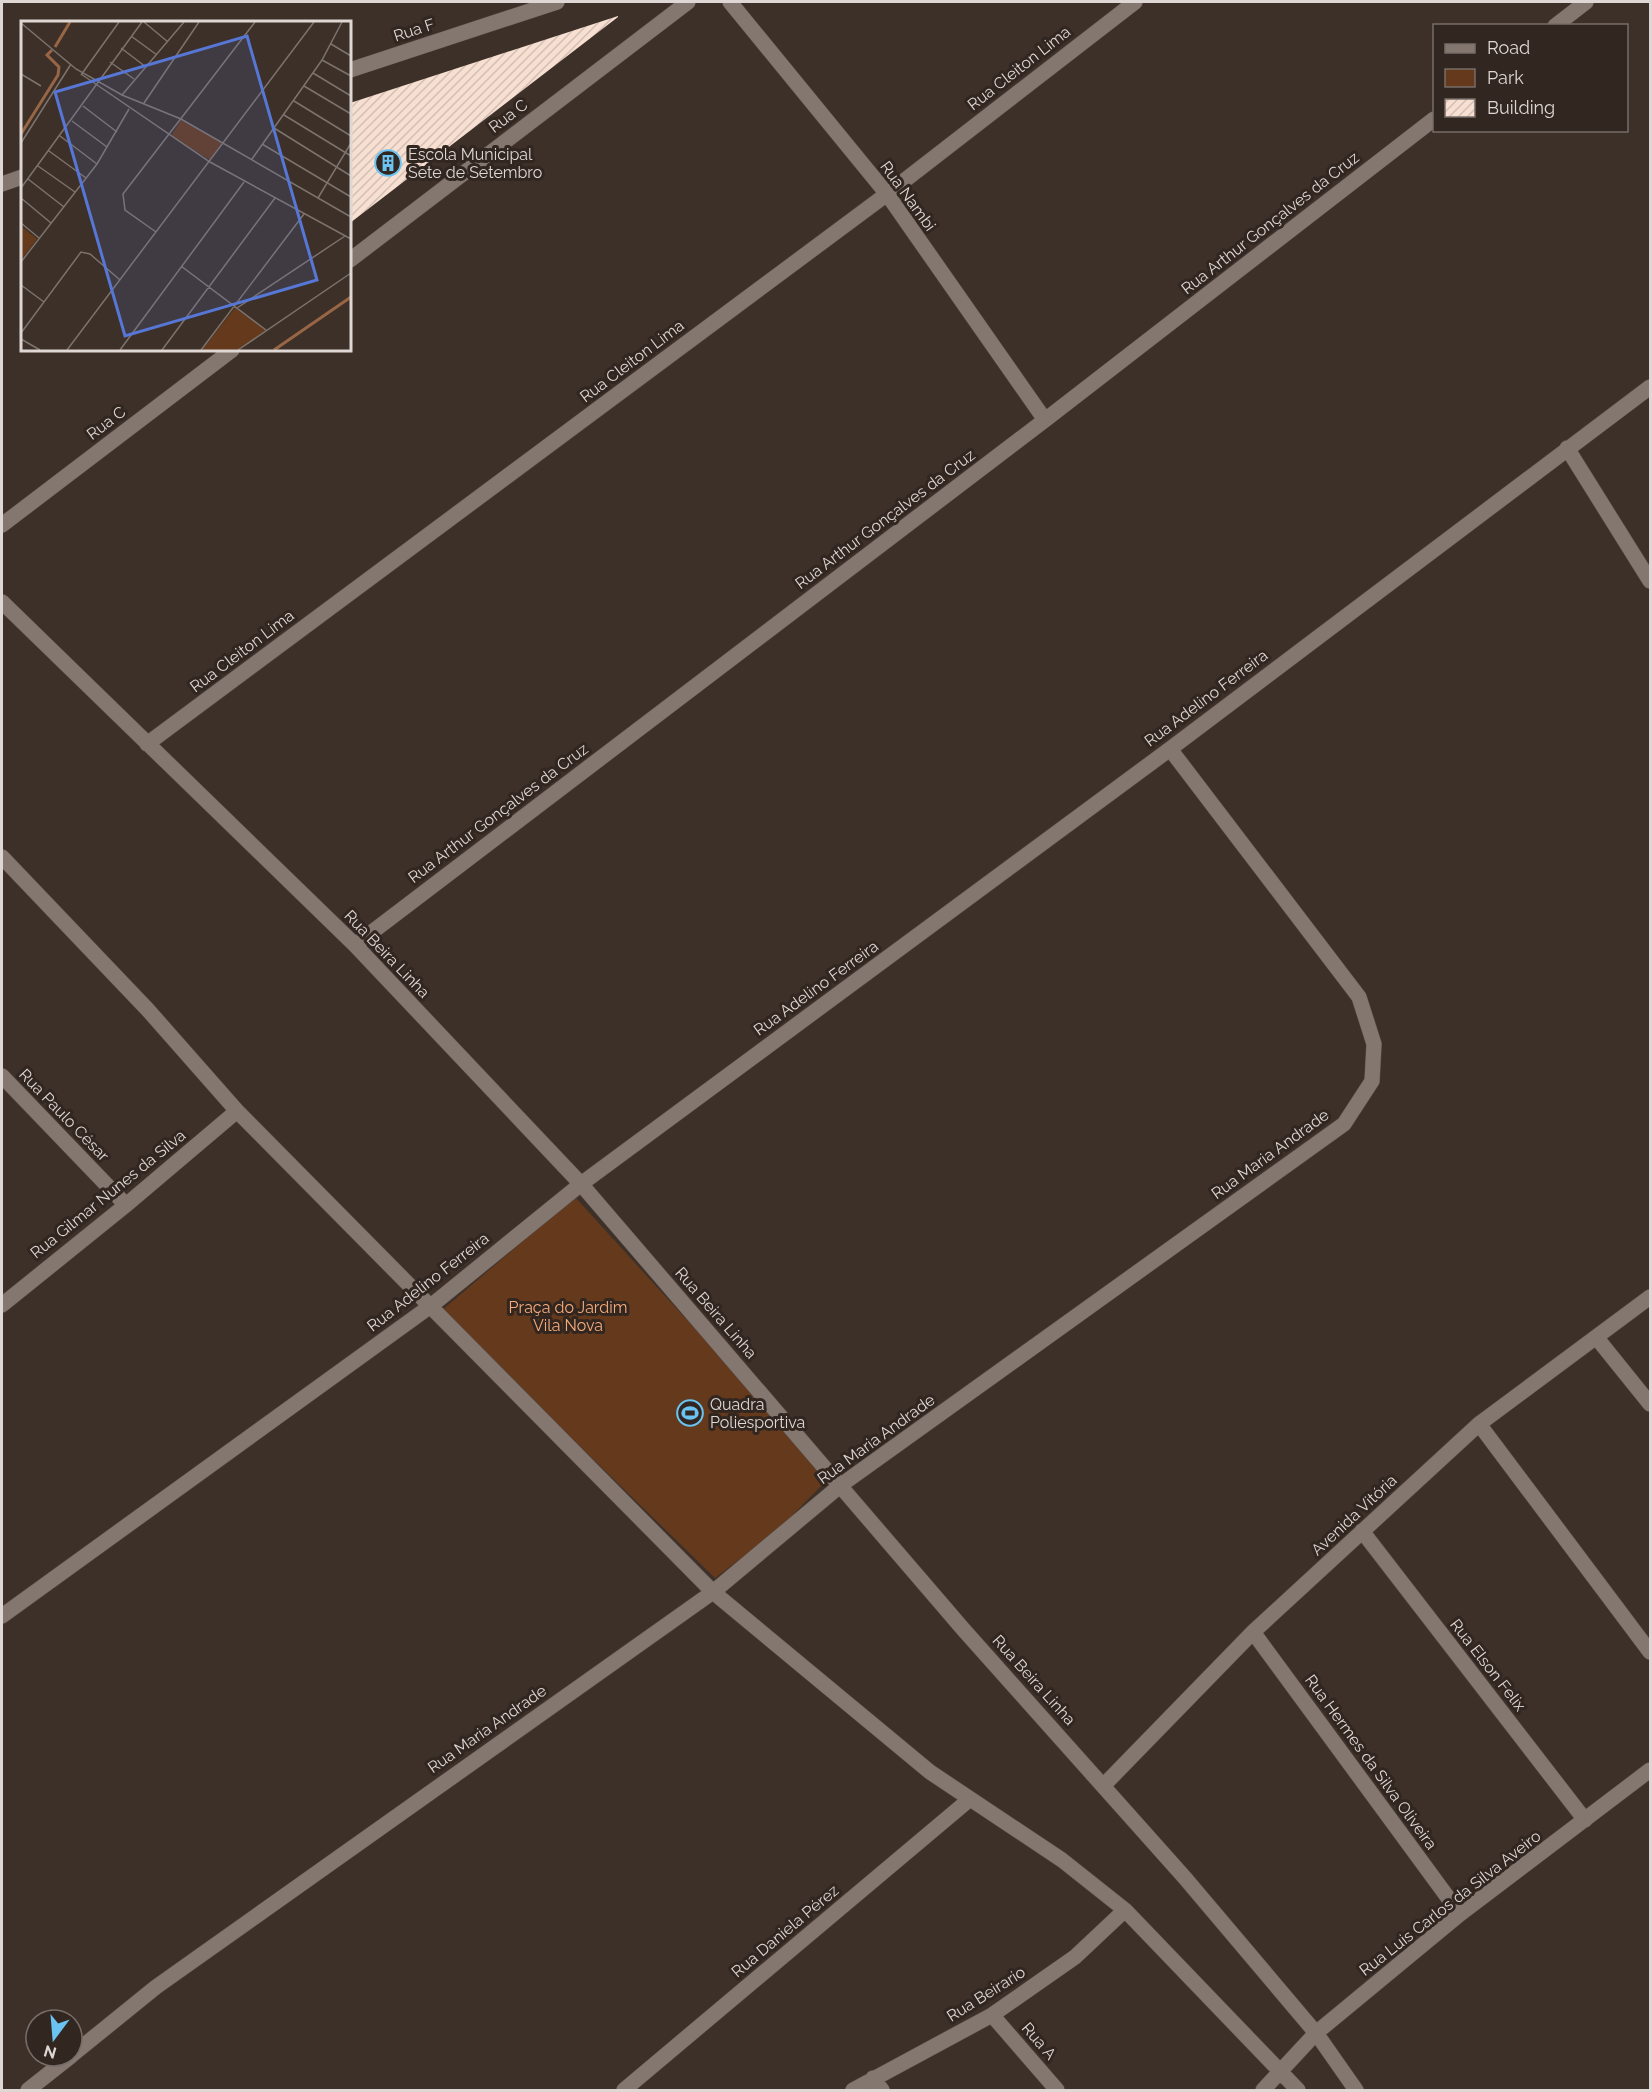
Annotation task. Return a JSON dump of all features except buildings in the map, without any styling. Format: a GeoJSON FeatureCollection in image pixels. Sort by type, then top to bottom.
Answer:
{"type":"FeatureCollection","features":[{"type":"Feature","properties":{"kind":"street","name":"Rua F"},"geometry":{"type":"LineString","coordinates":[[351,70],[557,2]]}},
{"type":"Feature","properties":{"kind":"street","name":"Rua C"},"geometry":{"type":"LineString","coordinates":[[351,259],[688,2]]}},
{"type":"Feature","properties":{"kind":"street","name":"Rua Nambi"},"geometry":{"type":"LineString","coordinates":[[730,2],[887,194],[1045,420]]}},
{"type":"Feature","properties":{"kind":"street","name":"Rua Cleiton Lima"},"geometry":{"type":"LineString","coordinates":[[147,744],[887,194],[1135,2]]}},
{"type":"Feature","properties":{"kind":"street"},"geometry":{"type":"LineString","coordinates":[[1558,24],[1586,2]]}},
{"type":"Feature","properties":{"kind":"street","name":"Rua Arthur Gonçalves da Cruz"},"geometry":{"type":"LineString","coordinates":[[355,945],[1045,420],[1433,120]]}},
{"type":"Feature","properties":{"kind":"street"},"geometry":{"type":"LineString","coordinates":[[2,184],[21,177]]}},
{"type":"Feature","properties":{"kind":"street","name":"Rua C"},"geometry":{"type":"LineString","coordinates":[[2,525],[231,351]]}},
{"type":"Feature","properties":{"kind":"street","name":"Rua Adelino Ferreira"},"geometry":{"type":"LineString","coordinates":[[2,1616],[432,1305],[581,1184],[1170,749],[1650,387]]}},
{"type":"Feature","properties":{"kind":"street"},"geometry":{"type":"LineString","coordinates":[[1567,448],[1650,581]]}},
{"type":"Feature","properties":{"kind":"street","name":"Rua Beira Linha"},"geometry":{"type":"LineString","coordinates":[[2,602],[355,945],[581,1184],[963,1629],[1104,1785],[1316,2033],[1356,2091]]}},
{"type":"Feature","properties":{"kind":"street","name":"Rua Maria Andrade"},"geometry":{"type":"LineString","coordinates":[[84,2045],[156,1987],[713,1592],[841,1485],[1344,1124],[1372,1081],[1374,1044],[1359,997],[1170,749]]}},
{"type":"Feature","properties":{"kind":"street"},"geometry":{"type":"LineString","coordinates":[[2,857],[148,1010],[237,1111],[432,1305],[713,1592],[930,1772],[1062,1860],[1125,1910],[1298,2091]]}},
{"type":"Feature","properties":{"kind":"street","name":"Rua Paulo César"},"geometry":{"type":"LineString","coordinates":[[2,1076],[126,1205]]}},
{"type":"Feature","properties":{"kind":"street","name":"Rua Gilmar Nunes da Silva"},"geometry":{"type":"LineString","coordinates":[[2,1305],[126,1205],[237,1111]]}},
{"type":"Feature","properties":{"kind":"street","name":"Avenida Vitória"},"geometry":{"type":"LineString","coordinates":[[1104,1785],[1253,1632],[1479,1424],[1650,1297]]}},
{"type":"Feature","properties":{"kind":"street"},"geometry":{"type":"LineString","coordinates":[[1596,1337],[1650,1404]]}},
{"type":"Feature","properties":{"kind":"street"},"geometry":{"type":"LineString","coordinates":[[1479,1424],[1650,1652]]}},
{"type":"Feature","properties":{"kind":"street","name":"Rua Elson Felix"},"geometry":{"type":"LineString","coordinates":[[1362,1532],[1585,1820]]}},
{"type":"Feature","properties":{"kind":"street","name":"Rua Hermes da Silva Oliveira"},"geometry":{"type":"LineString","coordinates":[[1253,1632],[1460,1914]]}},
{"type":"Feature","properties":{"kind":"street","name":"Rua Luis Carlos da Silva Aveiro"},"geometry":{"type":"LineString","coordinates":[[1263,2091],[1316,2033],[1460,1914],[1650,1770]]}},
{"type":"Feature","properties":{"kind":"street","name":"Rua Daniela Pérez"},"geometry":{"type":"LineString","coordinates":[[624,2091],[970,1799]]}},
{"type":"Feature","properties":{"kind":"street","name":"Rua Beirario"},"geometry":{"type":"LineString","coordinates":[[853,2091],[878,2084],[993,2015],[1075,1957],[1125,1910]]}},
{"type":"Feature","properties":{"kind":"street","name":"Rua A"},"geometry":{"type":"LineString","coordinates":[[993,2015],[1057,2091]]}},
{"type":"Feature","properties":{"kind":"street","name":"Rua Maria Andrade"},"geometry":{"type":"LineString","coordinates":[[28,2091],[56,2068]]}},
{"type":"Feature","properties":{"kind":"green space","name":"Praça do Jardim Vila Nova"},"geometry":{"type":"Polygon","coordinates":[[[575,1197],[830,1477],[778,1530],[715,1578],[441,1311],[575,1197]]]}},
{"type":"Feature","properties":{"kind":"place","name":"Escola Municipal Sete de Setembro"},"geometry":{"type":"Point","coordinates":[388,163]}},
{"type":"Feature","properties":{"kind":"place","name":"Quadra Poliesportiva"},"geometry":{"type":"Point","coordinates":[690,1413]}}]}
